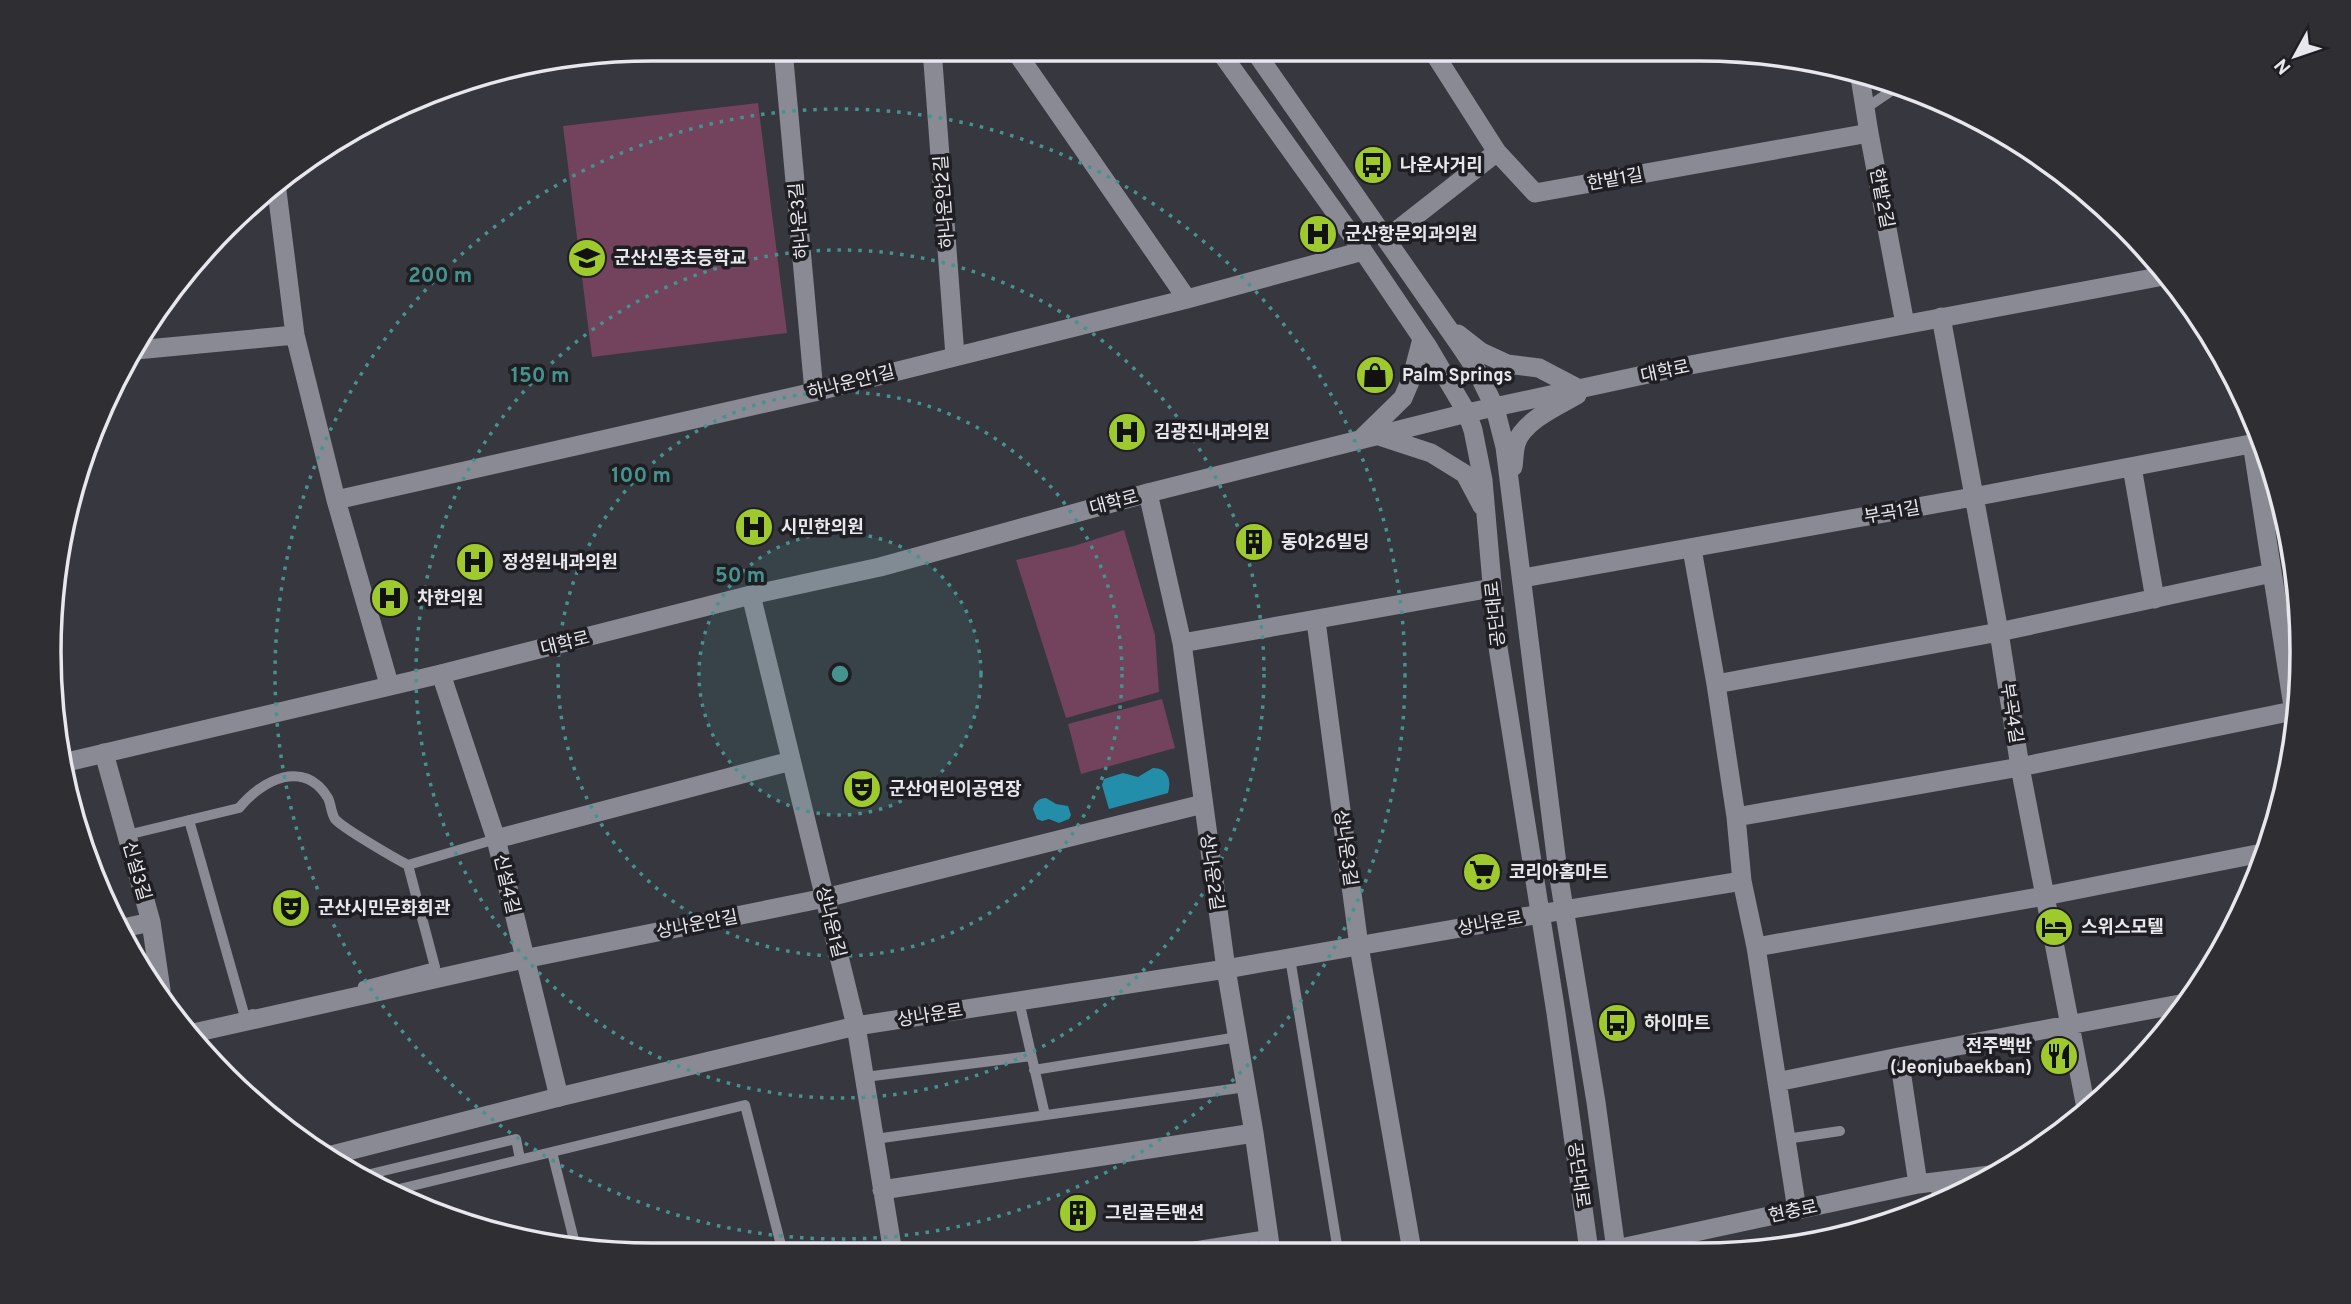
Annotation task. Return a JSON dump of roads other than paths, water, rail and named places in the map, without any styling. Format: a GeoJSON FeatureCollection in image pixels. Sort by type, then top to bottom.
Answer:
{"type":"FeatureCollection","features":[{"type":"Feature","properties":{"kind":"street","name":"하나운3길"},"geometry":{"type":"LineString","coordinates":[[784,61],[814,392]]}},
{"type":"Feature","properties":{"kind":"street","name":"하나운안2길"},"geometry":{"type":"LineString","coordinates":[[933,61],[955,356]]}},
{"type":"Feature","properties":{"kind":"street"},"geometry":{"type":"LineString","coordinates":[[1022,61],[1187,299]]}},
{"type":"Feature","properties":{"kind":"street","name":"공단대로"},"geometry":{"type":"LineString","coordinates":[[1227,61],[1363,251],[1422,339],[1467,413],[1473,430],[1483,480],[1497,641],[1588,1243]]}},
{"type":"Feature","properties":{"kind":"street","name":"공단대로"},"geometry":{"type":"LineString","coordinates":[[1262,61],[1477,371],[1495,408],[1505,447],[1564,909],[1596,1102],[1609,1243]]}},
{"type":"Feature","properties":{"kind":"street","name":"한밭1길"},"geometry":{"type":"LineString","coordinates":[[1439,61],[1497,152],[1535,193],[1869,133]]}},
{"type":"Feature","properties":{"kind":"street","name":"한밭2길"},"geometry":{"type":"LineString","coordinates":[[1862,84],[1905,324]]}},
{"type":"Feature","properties":{"kind":"street"},"geometry":{"type":"LineString","coordinates":[[1386,239],[1497,152]]}},
{"type":"Feature","properties":{"kind":"street"},"geometry":{"type":"LineString","coordinates":[[278,195],[295,335],[336,500],[389,684]]}},
{"type":"Feature","properties":{"kind":"street","name":"하나운안1길"},"geometry":{"type":"LineString","coordinates":[[336,500],[814,392],[1187,299],[1363,251]]}},
{"type":"Feature","properties":{"kind":"street","name":"대학로"},"geometry":{"type":"LineString","coordinates":[[72,761],[389,684],[442,674],[751,595],[880,566],[1148,493],[1467,413],[1905,324],[2156,277]]}},
{"type":"Feature","properties":{"kind":"street","name":"부곡4길"},"geometry":{"type":"LineString","coordinates":[[1941,317],[2068,1025],[2084,1100]]}},
{"type":"Feature","properties":{"kind":"street"},"geometry":{"type":"LineString","coordinates":[[1444,323],[1482,352],[1507,364],[1539,368],[1587,387]]}},
{"type":"Feature","properties":{"kind":"street"},"geometry":{"type":"LineString","coordinates":[[145,349],[295,335]]}},
{"type":"Feature","properties":{"kind":"street"},"geometry":{"type":"LineString","coordinates":[[1422,339],[1412,377],[1403,398],[1369,438],[1431,453],[1465,474],[1486,511]]}},
{"type":"Feature","properties":{"kind":"street"},"geometry":{"type":"LineString","coordinates":[[1510,485],[1516,442],[1525,430],[1538,417],[1587,387]]}},
{"type":"Feature","properties":{"kind":"street","name":"부곡1길"},"geometry":{"type":"LineString","coordinates":[[1523,579],[2251,443]]}},
{"type":"Feature","properties":{"kind":"street"},"geometry":{"type":"LineString","coordinates":[[2132,467],[2155,599]]}},
{"type":"Feature","properties":{"kind":"street"},"geometry":{"type":"LineString","coordinates":[[2260,468],[2288,681]]}},
{"type":"Feature","properties":{"kind":"street","name":"상나운2길"},"geometry":{"type":"LineString","coordinates":[[1148,493],[1182,643],[1226,969],[1270,1243]]}},
{"type":"Feature","properties":{"kind":"street"},"geometry":{"type":"LineString","coordinates":[[1692,549],[1716,684],[1736,817],[1742,881],[1756,947],[1797,1210]]}},
{"type":"Feature","properties":{"kind":"street"},"geometry":{"type":"LineString","coordinates":[[1716,684],[1998,632],[2272,573]]}},
{"type":"Feature","properties":{"kind":"street"},"geometry":{"type":"LineString","coordinates":[[1182,643],[1492,588]]}},
{"type":"Feature","properties":{"kind":"street","name":"상나운1길"},"geometry":{"type":"LineString","coordinates":[[751,595],[856,1026],[890,1243]]}},
{"type":"Feature","properties":{"kind":"street","name":"상나운3길"},"geometry":{"type":"LineString","coordinates":[[1316,621],[1359,946],[1411,1243]]}},
{"type":"Feature","properties":{"kind":"street","name":"신설4길"},"geometry":{"type":"LineString","coordinates":[[442,674],[496,839],[559,1097]]}},
{"type":"Feature","properties":{"kind":"street"},"geometry":{"type":"LineString","coordinates":[[1736,817],[2021,767],[2286,712]]}},
{"type":"Feature","properties":{"kind":"street","name":"신설3길"},"geometry":{"type":"LineString","coordinates":[[104,753],[151,922],[159,977]]}},
{"type":"Feature","properties":{"kind":"street"},"geometry":{"type":"LineString","coordinates":[[496,839],[791,761]]}},
{"type":"Feature","properties":{"kind":"street","name":"상나운안길"},"geometry":{"type":"LineString","coordinates":[[199,1032],[524,959],[825,898],[1203,804]]}},
{"type":"Feature","properties":{"kind":"street"},"geometry":{"type":"LineString","coordinates":[[1756,947],[2045,896],[2253,855]]}},
{"type":"Feature","properties":{"kind":"street","name":"상나운로"},"geometry":{"type":"LineString","coordinates":[[340,1153],[856,1026],[1226,969],[1564,909],[1742,881]]}},
{"type":"Feature","properties":{"kind":"street"},"geometry":{"type":"LineString","coordinates":[[129,927],[151,922]]}},
{"type":"Feature","properties":{"kind":"street"},"geometry":{"type":"LineString","coordinates":[[1777,1082],[2173,1005]]}},
{"type":"Feature","properties":{"kind":"street"},"geometry":{"type":"LineString","coordinates":[[1899,1057],[1933,1187]]}},
{"type":"Feature","properties":{"kind":"street"},"geometry":{"type":"LineString","coordinates":[[882,1190],[1254,1133]]}},
{"type":"Feature","properties":{"kind":"street","name":"현충로"},"geometry":{"type":"LineString","coordinates":[[1643,1243],[1797,1210],[1962,1181]]}},
{"type":"Feature","properties":{"kind":"lane"},"geometry":{"type":"LineString","coordinates":[[1866,107],[1888,93]]}},
{"type":"Feature","properties":{"kind":"lane"},"geometry":{"type":"LineString","coordinates":[[127,835],[239,808],[250,794],[272,780],[297,777],[308,780],[321,790],[329,799],[335,819],[394,859],[408,864],[496,839]]}},
{"type":"Feature","properties":{"kind":"lane"},"geometry":{"type":"LineString","coordinates":[[189,820],[245,1017],[435,967],[408,864]]}},
{"type":"Feature","properties":{"kind":"lane"},"geometry":{"type":"LineString","coordinates":[[1290,958],[1337,1243]]}},
{"type":"Feature","properties":{"kind":"lane"},"geometry":{"type":"LineString","coordinates":[[1019,1001],[1045,1115]]}},
{"type":"Feature","properties":{"kind":"lane"},"geometry":{"type":"LineString","coordinates":[[1034,1070],[1238,1037]]}},
{"type":"Feature","properties":{"kind":"lane"},"geometry":{"type":"LineString","coordinates":[[865,1077],[1031,1056]]}},
{"type":"Feature","properties":{"kind":"lane"},"geometry":{"type":"LineString","coordinates":[[874,1139],[1246,1087]]}},
{"type":"Feature","properties":{"kind":"lane"},"geometry":{"type":"LineString","coordinates":[[403,1188],[745,1105],[780,1243]]}},
{"type":"Feature","properties":{"kind":"lane"},"geometry":{"type":"LineString","coordinates":[[1786,1139],[1840,1131]]}},
{"type":"Feature","properties":{"kind":"lane"},"geometry":{"type":"LineString","coordinates":[[374,1173],[516,1139],[520,1159]]}},
{"type":"Feature","properties":{"kind":"lane"},"geometry":{"type":"LineString","coordinates":[[552,1152],[573,1238]]}},
{"type":"Feature","properties":{"kind":"water"},"geometry":{"type":"Polygon","coordinates":[[[1153,768],[1162,770],[1168,776],[1168,793],[1109,809],[1102,785],[1104,779],[1123,773],[1138,777],[1153,768]]]}},
{"type":"Feature","properties":{"kind":"water"},"geometry":{"type":"Polygon","coordinates":[[[1046,798],[1056,804],[1068,806],[1071,815],[1069,819],[1059,823],[1049,819],[1037,819],[1033,809],[1036,802],[1046,798]]]}},
{"type":"Feature","properties":{"kind":"place","name":"나운사거리"},"geometry":{"type":"Point","coordinates":[1373,165]}},
{"type":"Feature","properties":{"kind":"place","name":"군산항문외과의원"},"geometry":{"type":"Point","coordinates":[1318,234]}},
{"type":"Feature","properties":{"kind":"place","name":"군산신풍초등학교"},"geometry":{"type":"Point","coordinates":[587,258]}},
{"type":"Feature","properties":{"kind":"place","name":"Palm Springs"},"geometry":{"type":"Point","coordinates":[1375,375]}},
{"type":"Feature","properties":{"kind":"place","name":"김광진내과의원"},"geometry":{"type":"Point","coordinates":[1127,432]}},
{"type":"Feature","properties":{"kind":"place","name":"시민한의원"},"geometry":{"type":"Point","coordinates":[754,527]}},
{"type":"Feature","properties":{"kind":"place","name":"동아26빌딩"},"geometry":{"type":"Point","coordinates":[1254,542]}},
{"type":"Feature","properties":{"kind":"place","name":"정성원내과의원"},"geometry":{"type":"Point","coordinates":[475,562]}},
{"type":"Feature","properties":{"kind":"place","name":"차한의원"},"geometry":{"type":"Point","coordinates":[390,598]}},
{"type":"Feature","properties":{"kind":"place","name":"군산어린이공연장"},"geometry":{"type":"Point","coordinates":[862,789]}},
{"type":"Feature","properties":{"kind":"place","name":"코리아홈마트"},"geometry":{"type":"Point","coordinates":[1482,872]}},
{"type":"Feature","properties":{"kind":"place","name":"군산시민문화회관"},"geometry":{"type":"Point","coordinates":[291,908]}},
{"type":"Feature","properties":{"kind":"place","name":"스위스모텔"},"geometry":{"type":"Point","coordinates":[2054,927]}},
{"type":"Feature","properties":{"kind":"place","name":"하이마트"},"geometry":{"type":"Point","coordinates":[1617,1023]}},
{"type":"Feature","properties":{"kind":"place","name":"전주백반 (Jeonjubaekban)"},"geometry":{"type":"Point","coordinates":[2059,1056]}},
{"type":"Feature","properties":{"kind":"place","name":"그린골든맨션"},"geometry":{"type":"Point","coordinates":[1078,1213]}}]}
